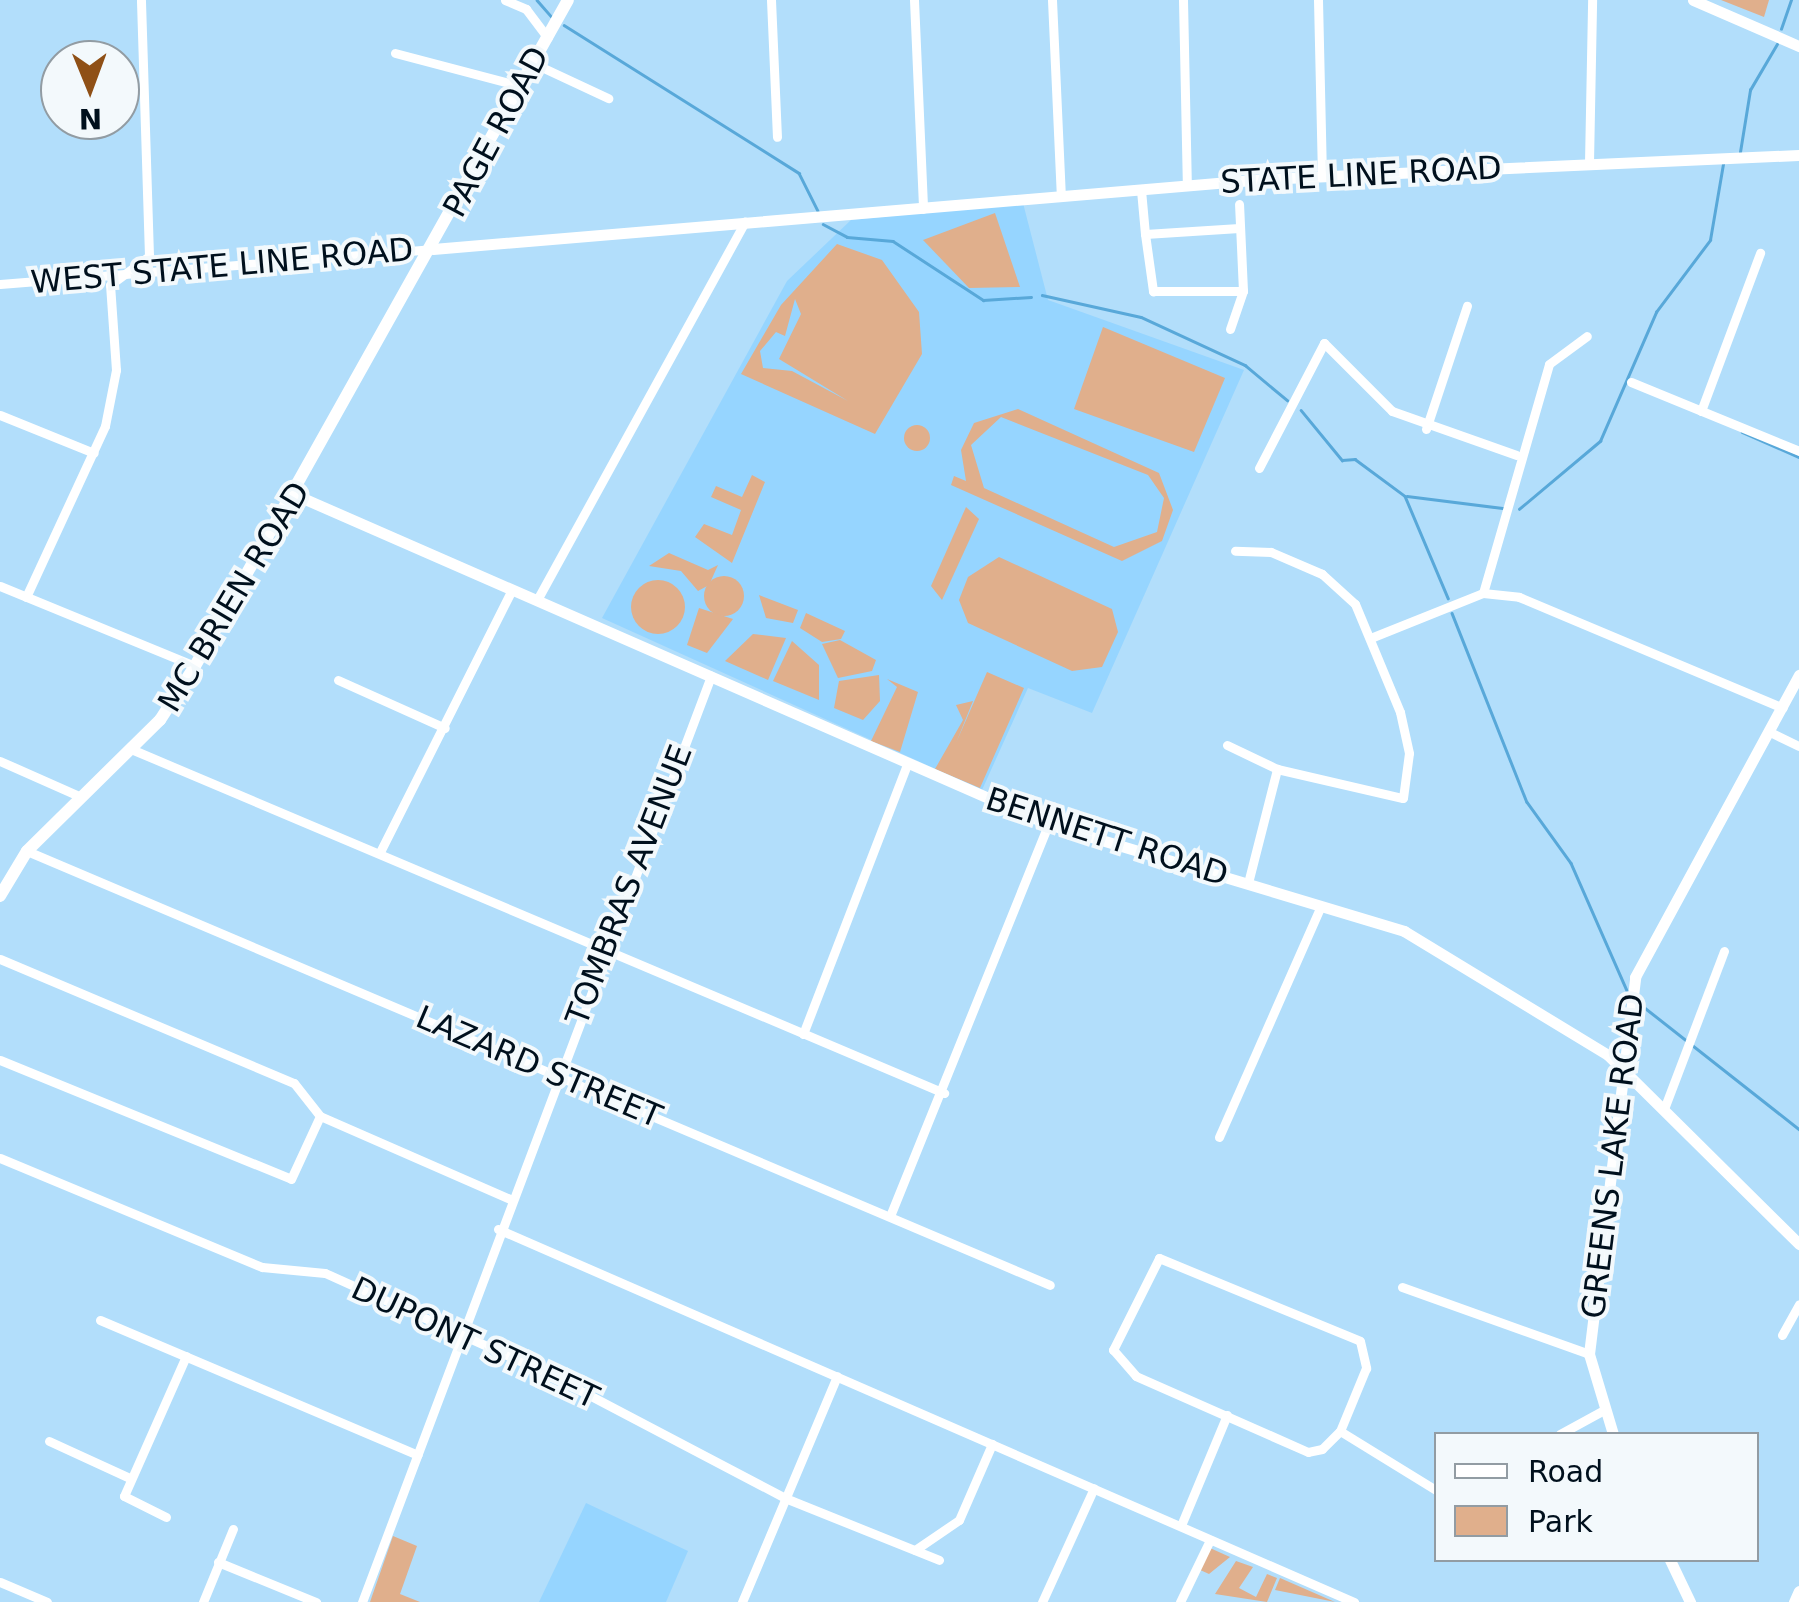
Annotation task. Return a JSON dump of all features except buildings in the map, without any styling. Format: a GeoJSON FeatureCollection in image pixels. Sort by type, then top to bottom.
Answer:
{"type":"FeatureCollection","features":[{"type":"Feature","properties":{"kind":"main road","name":"PAGE ROAD"},"geometry":{"type":"LineString","coordinates":[[424,265],[568,0]]}},
{"type":"Feature","properties":{"kind":"main road","name":"MC BRIEN ROAD"},"geometry":{"type":"LineString","coordinates":[[0,895],[27,851],[131,749],[195,666],[298,496],[424,265]]}},
{"type":"Feature","properties":{"kind":"street"},"geometry":{"type":"LineString","coordinates":[[26,597],[94,453],[116,370],[110,285],[149,256],[141,0]]}},
{"type":"Feature","properties":{"kind":"street"},"geometry":{"type":"LineString","coordinates":[[504,0],[526,9],[548,38]]}},
{"type":"Feature","properties":{"kind":"street"},"geometry":{"type":"LineString","coordinates":[[771,0],[776,137]]}},
{"type":"Feature","properties":{"kind":"street"},"geometry":{"type":"LineString","coordinates":[[914,0],[923,209]]}},
{"type":"Feature","properties":{"kind":"street"},"geometry":{"type":"LineString","coordinates":[[1052,0],[1061,197]]}},
{"type":"Feature","properties":{"kind":"street"},"geometry":{"type":"LineString","coordinates":[[1183,0],[1188,185]]}},
{"type":"Feature","properties":{"kind":"street"},"geometry":{"type":"LineString","coordinates":[[1318,0],[1322,176]]}},
{"type":"Feature","properties":{"kind":"street"},"geometry":{"type":"LineString","coordinates":[[1589,163],[1592,0]]}},
{"type":"Feature","properties":{"kind":"street"},"geometry":{"type":"LineString","coordinates":[[1693,0],[1799,46]]}},
{"type":"Feature","properties":{"kind":"street"},"geometry":{"type":"LineString","coordinates":[[395,54],[521,86]]}},
{"type":"Feature","properties":{"kind":"street"},"geometry":{"type":"LineString","coordinates":[[536,64],[608,98]]}},
{"type":"Feature","properties":{"kind":"street","name":"STATE LINE ROAD"},"geometry":{"type":"LineString","coordinates":[[923,209],[1322,176],[1799,155]]}},
{"type":"Feature","properties":{"kind":"street"},"geometry":{"type":"LineString","coordinates":[[1141,190],[1153,291],[1243,291]]}},
{"type":"Feature","properties":{"kind":"street"},"geometry":{"type":"LineString","coordinates":[[1230,329],[1243,291],[1240,204]]}},
{"type":"Feature","properties":{"kind":"street","name":"WEST STATE LINE ROAD"},"geometry":{"type":"LineString","coordinates":[[0,284],[745,220],[923,209]]}},
{"type":"Feature","properties":{"kind":"street"},"geometry":{"type":"LineString","coordinates":[[537,600],[745,220]]}},
{"type":"Feature","properties":{"kind":"street"},"geometry":{"type":"LineString","coordinates":[[1145,234],[1240,228]]}},
{"type":"Feature","properties":{"kind":"street"},"geometry":{"type":"LineString","coordinates":[[1701,411],[1760,253]]}},
{"type":"Feature","properties":{"kind":"street"},"geometry":{"type":"LineString","coordinates":[[1426,429],[1467,306]]}},
{"type":"Feature","properties":{"kind":"street"},"geometry":{"type":"LineString","coordinates":[[1483,593],[1511,519],[1516,455],[1548,364],[1588,336]]}},
{"type":"Feature","properties":{"kind":"street"},"geometry":{"type":"LineString","coordinates":[[1259,468],[1324,344],[1392,411],[1426,429],[1516,455]]}},
{"type":"Feature","properties":{"kind":"street"},"geometry":{"type":"LineString","coordinates":[[1631,382],[1799,451]]}},
{"type":"Feature","properties":{"kind":"street"},"geometry":{"type":"LineString","coordinates":[[0,415],[94,453]]}},
{"type":"Feature","properties":{"kind":"street","name":"BENNETT ROAD"},"geometry":{"type":"LineString","coordinates":[[298,496],[1048,824],[1404,931],[1624,1068],[1799,1244]]}},
{"type":"Feature","properties":{"kind":"street"},"geometry":{"type":"LineString","coordinates":[[1228,745],[1278,769],[1403,798],[1409,753],[1373,637],[1322,574],[1270,552],[1235,552]]}},
{"type":"Feature","properties":{"kind":"street"},"geometry":{"type":"LineString","coordinates":[[0,586],[195,666]]}},
{"type":"Feature","properties":{"kind":"street"},"geometry":{"type":"LineString","coordinates":[[380,852],[511,591]]}},
{"type":"Feature","properties":{"kind":"street"},"geometry":{"type":"LineString","coordinates":[[1373,637],[1483,593],[1519,597],[1783,708]]}},
{"type":"Feature","properties":{"kind":"street","name":"GREENS LAKE ROAD"},"geometry":{"type":"LineString","coordinates":[[1612,1432],[1602,1411],[1589,1354],[1632,992],[1645,949],[1799,675]]}},
{"type":"Feature","properties":{"kind":"street","name":"TOMBRAS AVENUE"},"geometry":{"type":"LineString","coordinates":[[362,1602],[602,948],[711,676]]}},
{"type":"Feature","properties":{"kind":"street"},"geometry":{"type":"LineString","coordinates":[[338,680],[444,728]]}},
{"type":"Feature","properties":{"kind":"street"},"geometry":{"type":"LineString","coordinates":[[1770,732],[1799,746]]}},
{"type":"Feature","properties":{"kind":"street"},"geometry":{"type":"LineString","coordinates":[[131,749],[944,1093]]}},
{"type":"Feature","properties":{"kind":"street"},"geometry":{"type":"LineString","coordinates":[[0,761],[79,796]]}},
{"type":"Feature","properties":{"kind":"street"},"geometry":{"type":"LineString","coordinates":[[802,1034],[907,764]]}},
{"type":"Feature","properties":{"kind":"street"},"geometry":{"type":"LineString","coordinates":[[1248,883],[1278,769]]}},
{"type":"Feature","properties":{"kind":"street"},"geometry":{"type":"LineString","coordinates":[[890,1216],[944,1093],[1048,824]]}},
{"type":"Feature","properties":{"kind":"street","name":"LAZARD STREET"},"geometry":{"type":"LineString","coordinates":[[27,851],[1050,1285]]}},
{"type":"Feature","properties":{"kind":"street"},"geometry":{"type":"LineString","coordinates":[[1219,1137],[1321,906]]}},
{"type":"Feature","properties":{"kind":"street"},"geometry":{"type":"LineString","coordinates":[[1664,1109],[1724,951]]}},
{"type":"Feature","properties":{"kind":"street"},"geometry":{"type":"LineString","coordinates":[[0,958],[294,1083],[320,1116],[510,1198]]}},
{"type":"Feature","properties":{"kind":"street"},"geometry":{"type":"LineString","coordinates":[[0,1060],[291,1180],[320,1116]]}},
{"type":"Feature","properties":{"kind":"street","name":"DUPONT STREET"},"geometry":{"type":"LineString","coordinates":[[0,1158],[262,1266],[325,1272],[463,1334],[785,1498],[939,1560]]}},
{"type":"Feature","properties":{"kind":"street"},"geometry":{"type":"LineString","coordinates":[[498,1229],[1182,1523],[1210,1540],[1354,1602]]}},
{"type":"Feature","properties":{"kind":"street"},"geometry":{"type":"LineString","coordinates":[[1160,1258],[1360,1341],[1366,1368],[1340,1431],[1308,1452],[1228,1415],[1136,1376],[1113,1350],[1160,1258]]}},
{"type":"Feature","properties":{"kind":"street"},"geometry":{"type":"LineString","coordinates":[[1402,1287],[1589,1354]]}},
{"type":"Feature","properties":{"kind":"street"},"geometry":{"type":"LineString","coordinates":[[1782,1335],[1799,1304]]}},
{"type":"Feature","properties":{"kind":"street"},"geometry":{"type":"LineString","coordinates":[[100,1320],[418,1455]]}},
{"type":"Feature","properties":{"kind":"street"},"geometry":{"type":"LineString","coordinates":[[166,1517],[124,1496],[186,1356]]}},
{"type":"Feature","properties":{"kind":"street"},"geometry":{"type":"LineString","coordinates":[[742,1602],[837,1376]]}},
{"type":"Feature","properties":{"kind":"street"},"geometry":{"type":"LineString","coordinates":[[1564,1432],[1602,1411]]}},
{"type":"Feature","properties":{"kind":"street"},"geometry":{"type":"LineString","coordinates":[[1182,1523],[1228,1415]]}},
{"type":"Feature","properties":{"kind":"street"},"geometry":{"type":"LineString","coordinates":[[1340,1431],[1434,1489]]}},
{"type":"Feature","properties":{"kind":"street"},"geometry":{"type":"LineString","coordinates":[[49,1442],[130,1478]]}},
{"type":"Feature","properties":{"kind":"street"},"geometry":{"type":"LineString","coordinates":[[913,1550],[960,1520],[992,1444]]}},
{"type":"Feature","properties":{"kind":"street"},"geometry":{"type":"LineString","coordinates":[[1042,1602],[1094,1488]]}},
{"type":"Feature","properties":{"kind":"street"},"geometry":{"type":"LineString","coordinates":[[202,1602],[232,1528]]}},
{"type":"Feature","properties":{"kind":"street"},"geometry":{"type":"LineString","coordinates":[[1180,1602],[1210,1540]]}},
{"type":"Feature","properties":{"kind":"street"},"geometry":{"type":"LineString","coordinates":[[218,1562],[316,1602]]}},
{"type":"Feature","properties":{"kind":"street"},"geometry":{"type":"LineString","coordinates":[[1671,1562],[1690,1602]]}},
{"type":"Feature","properties":{"kind":"street"},"geometry":{"type":"LineString","coordinates":[[0,1582],[47,1602]]}},
{"type":"Feature","properties":{"kind":"street"},"geometry":{"type":"LineString","coordinates":[[1794,1602],[1799,1592]]}},
{"type":"Feature","properties":{"kind":"shaded area"},"geometry":{"type":"Polygon","coordinates":[[[1023,203],[1048,300],[1244,370],[1092,713],[1028,688],[982,790],[602,618],[787,281],[851,220],[1023,203]]]}},
{"type":"Feature","properties":{"kind":"shaded area"},"geometry":{"type":"Polygon","coordinates":[[[586,1503],[688,1551],[666,1602],[539,1602],[586,1503]]]}},
{"type":"Feature","properties":{"kind":"green space"},"geometry":{"type":"Polygon","coordinates":[[[1721,0],[1769,0],[1764,17],[1721,0]]]}},
{"type":"Feature","properties":{"kind":"green space"},"geometry":{"type":"Polygon","coordinates":[[[995,213],[1020,287],[969,288],[923,240],[995,213]]]}},
{"type":"Feature","properties":{"kind":"green space"},"geometry":{"type":"Polygon","coordinates":[[[837,244],[882,260],[919,312],[922,354],[875,434],[741,374],[781,305],[837,244]],[[795,299],[785,336],[776,332],[760,351],[763,368],[792,371],[848,401],[779,359],[801,314],[795,299]]]}},
{"type":"Feature","properties":{"kind":"green space"},"geometry":{"type":"Polygon","coordinates":[[[1103,327],[1225,378],[1194,452],[1074,409],[1103,327]]]}},
{"type":"Feature","properties":{"kind":"green space"},"geometry":{"type":"Polygon","coordinates":[[[1018,409],[1159,473],[1173,510],[1162,541],[1122,561],[951,485],[954,476],[966,481],[961,450],[974,423],[1018,409]],[[1001,417],[971,445],[984,488],[1114,547],[1157,532],[1164,498],[1148,475],[1001,417]]]}},
{"type":"Feature","properties":{"kind":"green space"},"geometry":{"type":"Polygon","coordinates":[[[917,425],[926,429],[930,438],[926,447],[917,451],[908,447],[904,438],[908,429],[917,425]]]}},
{"type":"Feature","properties":{"kind":"green space"},"geometry":{"type":"Polygon","coordinates":[[[752,475],[765,482],[732,563],[695,537],[704,524],[732,535],[741,510],[711,497],[716,486],[742,497],[752,475]]]}},
{"type":"Feature","properties":{"kind":"green space"},"geometry":{"type":"Polygon","coordinates":[[[966,507],[979,519],[942,600],[931,586],[966,507]]]}},
{"type":"Feature","properties":{"kind":"green space"},"geometry":{"type":"Polygon","coordinates":[[[669,553],[708,570],[718,565],[709,585],[698,591],[681,571],[649,566],[669,553]]]}},
{"type":"Feature","properties":{"kind":"green space"},"geometry":{"type":"Polygon","coordinates":[[[999,557],[1112,609],[1118,632],[1102,667],[1072,671],[968,623],[959,600],[968,577],[999,557]]]}},
{"type":"Feature","properties":{"kind":"green space"},"geometry":{"type":"Polygon","coordinates":[[[724,576],[738,582],[744,596],[738,610],[724,616],[710,610],[704,596],[710,582],[724,576]]]}},
{"type":"Feature","properties":{"kind":"green space"},"geometry":{"type":"Polygon","coordinates":[[[658,580],[677,588],[685,607],[677,626],[658,634],[639,626],[631,607],[639,588],[658,580]]]}},
{"type":"Feature","properties":{"kind":"green space"},"geometry":{"type":"Polygon","coordinates":[[[759,595],[798,610],[793,623],[766,618],[759,595]]]}},
{"type":"Feature","properties":{"kind":"green space"},"geometry":{"type":"Polygon","coordinates":[[[699,608],[733,619],[707,653],[687,645],[699,608]]]}},
{"type":"Feature","properties":{"kind":"green space"},"geometry":{"type":"Polygon","coordinates":[[[806,613],[845,631],[841,639],[822,642],[800,628],[806,613]]]}},
{"type":"Feature","properties":{"kind":"green space"},"geometry":{"type":"Polygon","coordinates":[[[753,634],[786,638],[768,680],[725,661],[753,634]]]}},
{"type":"Feature","properties":{"kind":"green space"},"geometry":{"type":"Polygon","coordinates":[[[840,640],[876,660],[872,671],[838,678],[822,644],[840,640]]]}},
{"type":"Feature","properties":{"kind":"green space"},"geometry":{"type":"Polygon","coordinates":[[[792,641],[819,665],[819,700],[773,681],[792,641]]]}},
{"type":"Feature","properties":{"kind":"green space"},"geometry":{"type":"Polygon","coordinates":[[[987,672],[1024,688],[980,788],[935,769],[963,720],[956,705],[973,701],[956,743],[987,672]]]}},
{"type":"Feature","properties":{"kind":"green space"},"geometry":{"type":"Polygon","coordinates":[[[879,675],[880,701],[863,720],[834,708],[839,681],[879,675]]]}},
{"type":"Feature","properties":{"kind":"green space"},"geometry":{"type":"Polygon","coordinates":[[[887,679],[918,692],[900,752],[871,741],[897,687],[887,679]]]}},
{"type":"Feature","properties":{"kind":"green space"},"geometry":{"type":"Polygon","coordinates":[[[393,1536],[417,1546],[400,1594],[420,1602],[370,1602],[393,1536]]]}},
{"type":"Feature","properties":{"kind":"green space"},"geometry":{"type":"Polygon","coordinates":[[[1210,1548],[1230,1557],[1209,1574],[1198,1569],[1210,1548]]]}},
{"type":"Feature","properties":{"kind":"green space"},"geometry":{"type":"Polygon","coordinates":[[[1236,1561],[1253,1567],[1239,1588],[1256,1597],[1267,1574],[1277,1578],[1267,1602],[1215,1594],[1236,1561]]]}},
{"type":"Feature","properties":{"kind":"green space"},"geometry":{"type":"Polygon","coordinates":[[[1280,1578],[1335,1602],[1275,1590],[1280,1578]]]}},
{"type":"Feature","properties":{"kind":"waterway"},"geometry":{"type":"LineString","coordinates":[[537,0],[551,16]]}},
{"type":"Feature","properties":{"kind":"waterway"},"geometry":{"type":"LineString","coordinates":[[1781,29],[1791,0]]}},
{"type":"Feature","properties":{"kind":"waterway"},"geometry":{"type":"LineString","coordinates":[[564,25],[799,173],[818,211]]}},
{"type":"Feature","properties":{"kind":"waterway"},"geometry":{"type":"LineString","coordinates":[[1740,152],[1750,90],[1777,44]]}},
{"type":"Feature","properties":{"kind":"waterway"},"geometry":{"type":"LineString","coordinates":[[1519,509],[1600,441],[1656,312],[1710,240],[1723,164]]}},
{"type":"Feature","properties":{"kind":"waterway"},"geometry":{"type":"LineString","coordinates":[[823,224],[847,237],[893,241],[983,300],[1031,297]]}},
{"type":"Feature","properties":{"kind":"waterway"},"geometry":{"type":"LineString","coordinates":[[1042,295],[1141,317],[1245,365],[1287,400]]}},
{"type":"Feature","properties":{"kind":"waterway"},"geometry":{"type":"LineString","coordinates":[[1301,410],[1342,460],[1355,459],[1405,496],[1448,598]]}},
{"type":"Feature","properties":{"kind":"waterway"},"geometry":{"type":"LineString","coordinates":[[1742,432],[1799,457]]}},
{"type":"Feature","properties":{"kind":"waterway"},"geometry":{"type":"LineString","coordinates":[[1407,496],[1502,508]]}},
{"type":"Feature","properties":{"kind":"waterway"},"geometry":{"type":"LineString","coordinates":[[1452,613],[1527,802],[1571,863],[1629,995]]}},
{"type":"Feature","properties":{"kind":"waterway"},"geometry":{"type":"LineString","coordinates":[[1635,1000],[1799,1129]]}}]}
